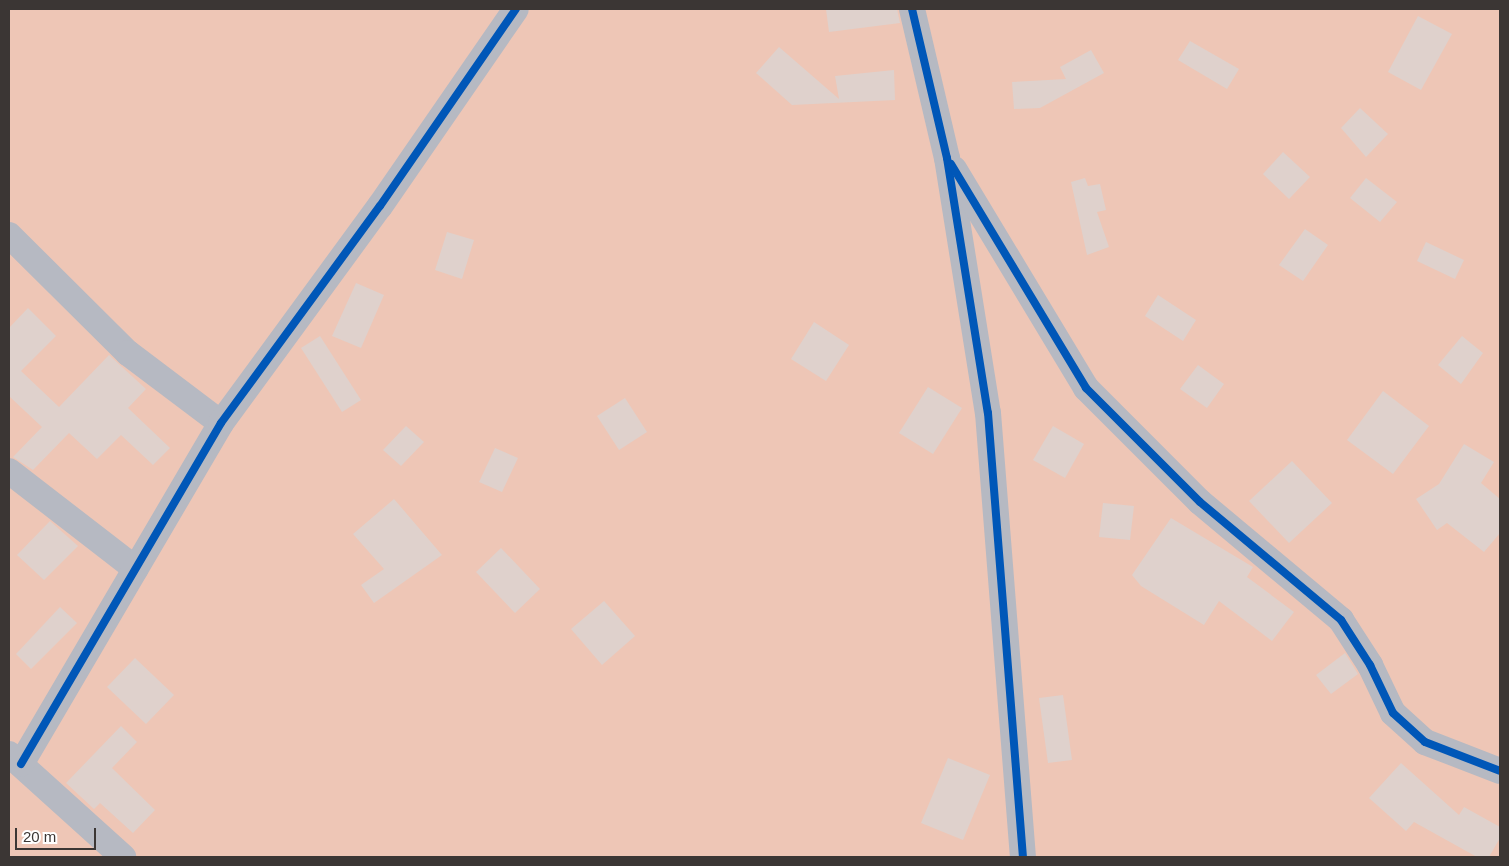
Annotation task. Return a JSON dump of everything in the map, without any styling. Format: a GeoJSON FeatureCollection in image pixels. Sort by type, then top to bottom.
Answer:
{"type":"FeatureCollection","features":[{"type":"Feature","properties":{"kind":"street"},"geometry":{"type":"LineString","coordinates":[[123,857],[15,759],[136,569],[221,423],[380,206],[516,9]]}},
{"type":"Feature","properties":{"kind":"street"},"geometry":{"type":"LineString","coordinates":[[912,9],[947,158],[988,413],[1023,857]]}},
{"type":"Feature","properties":{"kind":"street"},"geometry":{"type":"LineString","coordinates":[[947,158],[1086,388],[1200,502],[1341,620],[1370,666],[1393,712],[1425,742],[1500,770]]}},
{"type":"Feature","properties":{"kind":"street"},"geometry":{"type":"LineString","coordinates":[[9,235],[128,353],[221,423]]}},
{"type":"Feature","properties":{"kind":"street"},"geometry":{"type":"LineString","coordinates":[[9,471],[136,569]]}},
{"type":"Feature","properties":{"kind":"shaded area"},"geometry":{"type":"Polygon","coordinates":[[[9,9],[1500,9],[1500,857],[9,857],[9,9]]]}},
{"type":"Feature","properties":{"kind":"building"},"geometry":{"type":"Polygon","coordinates":[[[826,9],[897,9],[900,23],[829,32],[826,9]]]}},
{"type":"Feature","properties":{"kind":"building"},"geometry":{"type":"Polygon","coordinates":[[[1418,16],[1452,34],[1421,90],[1388,72],[1418,16]]]}},
{"type":"Feature","properties":{"kind":"building"},"geometry":{"type":"Polygon","coordinates":[[[1190,41],[1239,69],[1227,89],[1178,60],[1190,41]]]}},
{"type":"Feature","properties":{"kind":"building"},"geometry":{"type":"Polygon","coordinates":[[[779,47],[839,99],[835,76],[894,70],[895,100],[792,105],[756,73],[779,47]]]}},
{"type":"Feature","properties":{"kind":"building"},"geometry":{"type":"Polygon","coordinates":[[[1091,50],[1104,73],[1040,108],[1014,109],[1012,82],[1066,79],[1060,67],[1091,50]]]}},
{"type":"Feature","properties":{"kind":"building"},"geometry":{"type":"Polygon","coordinates":[[[1360,108],[1388,134],[1366,157],[1341,128],[1360,108]]]}},
{"type":"Feature","properties":{"kind":"building"},"geometry":{"type":"Polygon","coordinates":[[[1283,152],[1310,177],[1289,199],[1263,174],[1283,152]]]}},
{"type":"Feature","properties":{"kind":"building"},"geometry":{"type":"Polygon","coordinates":[[[1085,178],[1088,186],[1100,184],[1106,210],[1097,212],[1109,247],[1087,255],[1071,182],[1085,178]]]}},
{"type":"Feature","properties":{"kind":"building"},"geometry":{"type":"Polygon","coordinates":[[[1366,178],[1397,202],[1380,222],[1350,198],[1366,178]]]}},
{"type":"Feature","properties":{"kind":"building"},"geometry":{"type":"Polygon","coordinates":[[[1305,229],[1328,245],[1303,281],[1279,265],[1305,229]]]}},
{"type":"Feature","properties":{"kind":"building"},"geometry":{"type":"Polygon","coordinates":[[[447,232],[474,240],[462,279],[435,270],[447,232]]]}},
{"type":"Feature","properties":{"kind":"building"},"geometry":{"type":"Polygon","coordinates":[[[1426,242],[1464,260],[1455,279],[1417,261],[1426,242]]]}},
{"type":"Feature","properties":{"kind":"building"},"geometry":{"type":"Polygon","coordinates":[[[356,283],[384,295],[361,348],[332,336],[356,283]]]}},
{"type":"Feature","properties":{"kind":"building"},"geometry":{"type":"Polygon","coordinates":[[[1158,295],[1196,320],[1183,341],[1145,316],[1158,295]]]}},
{"type":"Feature","properties":{"kind":"building"},"geometry":{"type":"Polygon","coordinates":[[[28,308],[56,336],[21,371],[59,407],[109,355],[146,389],[128,408],[170,448],[153,465],[121,435],[97,459],[69,433],[33,470],[13,457],[42,427],[9,396],[9,328],[28,308]]]}},
{"type":"Feature","properties":{"kind":"building"},"geometry":{"type":"Polygon","coordinates":[[[814,322],[849,345],[826,381],[791,359],[814,322]]]}},
{"type":"Feature","properties":{"kind":"building"},"geometry":{"type":"Polygon","coordinates":[[[320,336],[361,400],[342,412],[301,348],[320,336]]]}},
{"type":"Feature","properties":{"kind":"building"},"geometry":{"type":"Polygon","coordinates":[[[1462,336],[1483,353],[1461,384],[1438,365],[1462,336]]]}},
{"type":"Feature","properties":{"kind":"building"},"geometry":{"type":"Polygon","coordinates":[[[1198,365],[1224,384],[1207,408],[1180,389],[1198,365]]]}},
{"type":"Feature","properties":{"kind":"building"},"geometry":{"type":"Polygon","coordinates":[[[928,387],[962,408],[933,454],[899,433],[928,387]]]}},
{"type":"Feature","properties":{"kind":"building"},"geometry":{"type":"Polygon","coordinates":[[[1383,391],[1429,426],[1393,474],[1347,440],[1383,391]]]}},
{"type":"Feature","properties":{"kind":"building"},"geometry":{"type":"Polygon","coordinates":[[[625,398],[647,432],[619,450],[597,416],[625,398]]]}},
{"type":"Feature","properties":{"kind":"building"},"geometry":{"type":"Polygon","coordinates":[[[406,426],[424,442],[401,466],[383,450],[406,426]]]}},
{"type":"Feature","properties":{"kind":"building"},"geometry":{"type":"Polygon","coordinates":[[[1053,426],[1084,444],[1065,478],[1033,460],[1053,426]]]}},
{"type":"Feature","properties":{"kind":"building"},"geometry":{"type":"Polygon","coordinates":[[[1464,444],[1494,462],[1481,483],[1500,499],[1500,533],[1484,552],[1447,523],[1437,530],[1416,499],[1439,484],[1464,444]]]}},
{"type":"Feature","properties":{"kind":"building"},"geometry":{"type":"Polygon","coordinates":[[[495,448],[518,458],[502,492],[479,482],[495,448]]]}},
{"type":"Feature","properties":{"kind":"building"},"geometry":{"type":"Polygon","coordinates":[[[1292,461],[1332,503],[1289,543],[1249,501],[1292,461]]]}},
{"type":"Feature","properties":{"kind":"building"},"geometry":{"type":"Polygon","coordinates":[[[394,499],[442,555],[374,603],[361,585],[384,569],[353,534],[394,499]]]}},
{"type":"Feature","properties":{"kind":"building"},"geometry":{"type":"Polygon","coordinates":[[[1103,503],[1134,506],[1130,540],[1099,537],[1103,503]]]}},
{"type":"Feature","properties":{"kind":"building"},"geometry":{"type":"Polygon","coordinates":[[[1171,518],[1253,567],[1247,577],[1294,612],[1272,641],[1219,601],[1204,625],[1141,586],[1132,575],[1171,518]]]}},
{"type":"Feature","properties":{"kind":"building"},"geometry":{"type":"Polygon","coordinates":[[[50,521],[78,546],[44,580],[17,555],[50,521]]]}},
{"type":"Feature","properties":{"kind":"building"},"geometry":{"type":"Polygon","coordinates":[[[501,548],[540,589],[515,613],[476,572],[501,548]]]}},
{"type":"Feature","properties":{"kind":"building"},"geometry":{"type":"Polygon","coordinates":[[[604,601],[635,636],[602,665],[571,629],[604,601]]]}},
{"type":"Feature","properties":{"kind":"building"},"geometry":{"type":"Polygon","coordinates":[[[60,607],[77,623],[31,669],[16,654],[60,607]]]}},
{"type":"Feature","properties":{"kind":"building"},"geometry":{"type":"Polygon","coordinates":[[[1345,653],[1358,674],[1331,694],[1316,675],[1345,653]]]}},
{"type":"Feature","properties":{"kind":"building"},"geometry":{"type":"Polygon","coordinates":[[[135,658],[174,695],[146,724],[107,687],[135,658]]]}},
{"type":"Feature","properties":{"kind":"building"},"geometry":{"type":"Polygon","coordinates":[[[1063,695],[1072,760],[1048,763],[1039,698],[1063,695]]]}},
{"type":"Feature","properties":{"kind":"building"},"geometry":{"type":"Polygon","coordinates":[[[121,726],[137,742],[112,768],[155,810],[133,833],[100,803],[94,809],[66,783],[121,726]]]}},
{"type":"Feature","properties":{"kind":"building"},"geometry":{"type":"Polygon","coordinates":[[[948,758],[990,775],[963,840],[921,823],[948,758]]]}},
{"type":"Feature","properties":{"kind":"building"},"geometry":{"type":"Polygon","coordinates":[[[1401,763],[1459,815],[1464,807],[1500,827],[1500,838],[1489,857],[1477,857],[1414,822],[1406,831],[1369,798],[1401,763]]]}},
{"type":"Feature","properties":{"kind":"cycle path"},"geometry":{"type":"LineString","coordinates":[[21,764],[221,423],[380,206],[516,9]]}},
{"type":"Feature","properties":{"kind":"cycle path"},"geometry":{"type":"LineString","coordinates":[[912,9],[947,158],[988,413],[1023,857]]}},
{"type":"Feature","properties":{"kind":"cycle path"},"geometry":{"type":"LineString","coordinates":[[951,164],[1086,388],[1200,502],[1341,620],[1370,665],[1393,713],[1425,742],[1500,771]]}}]}
